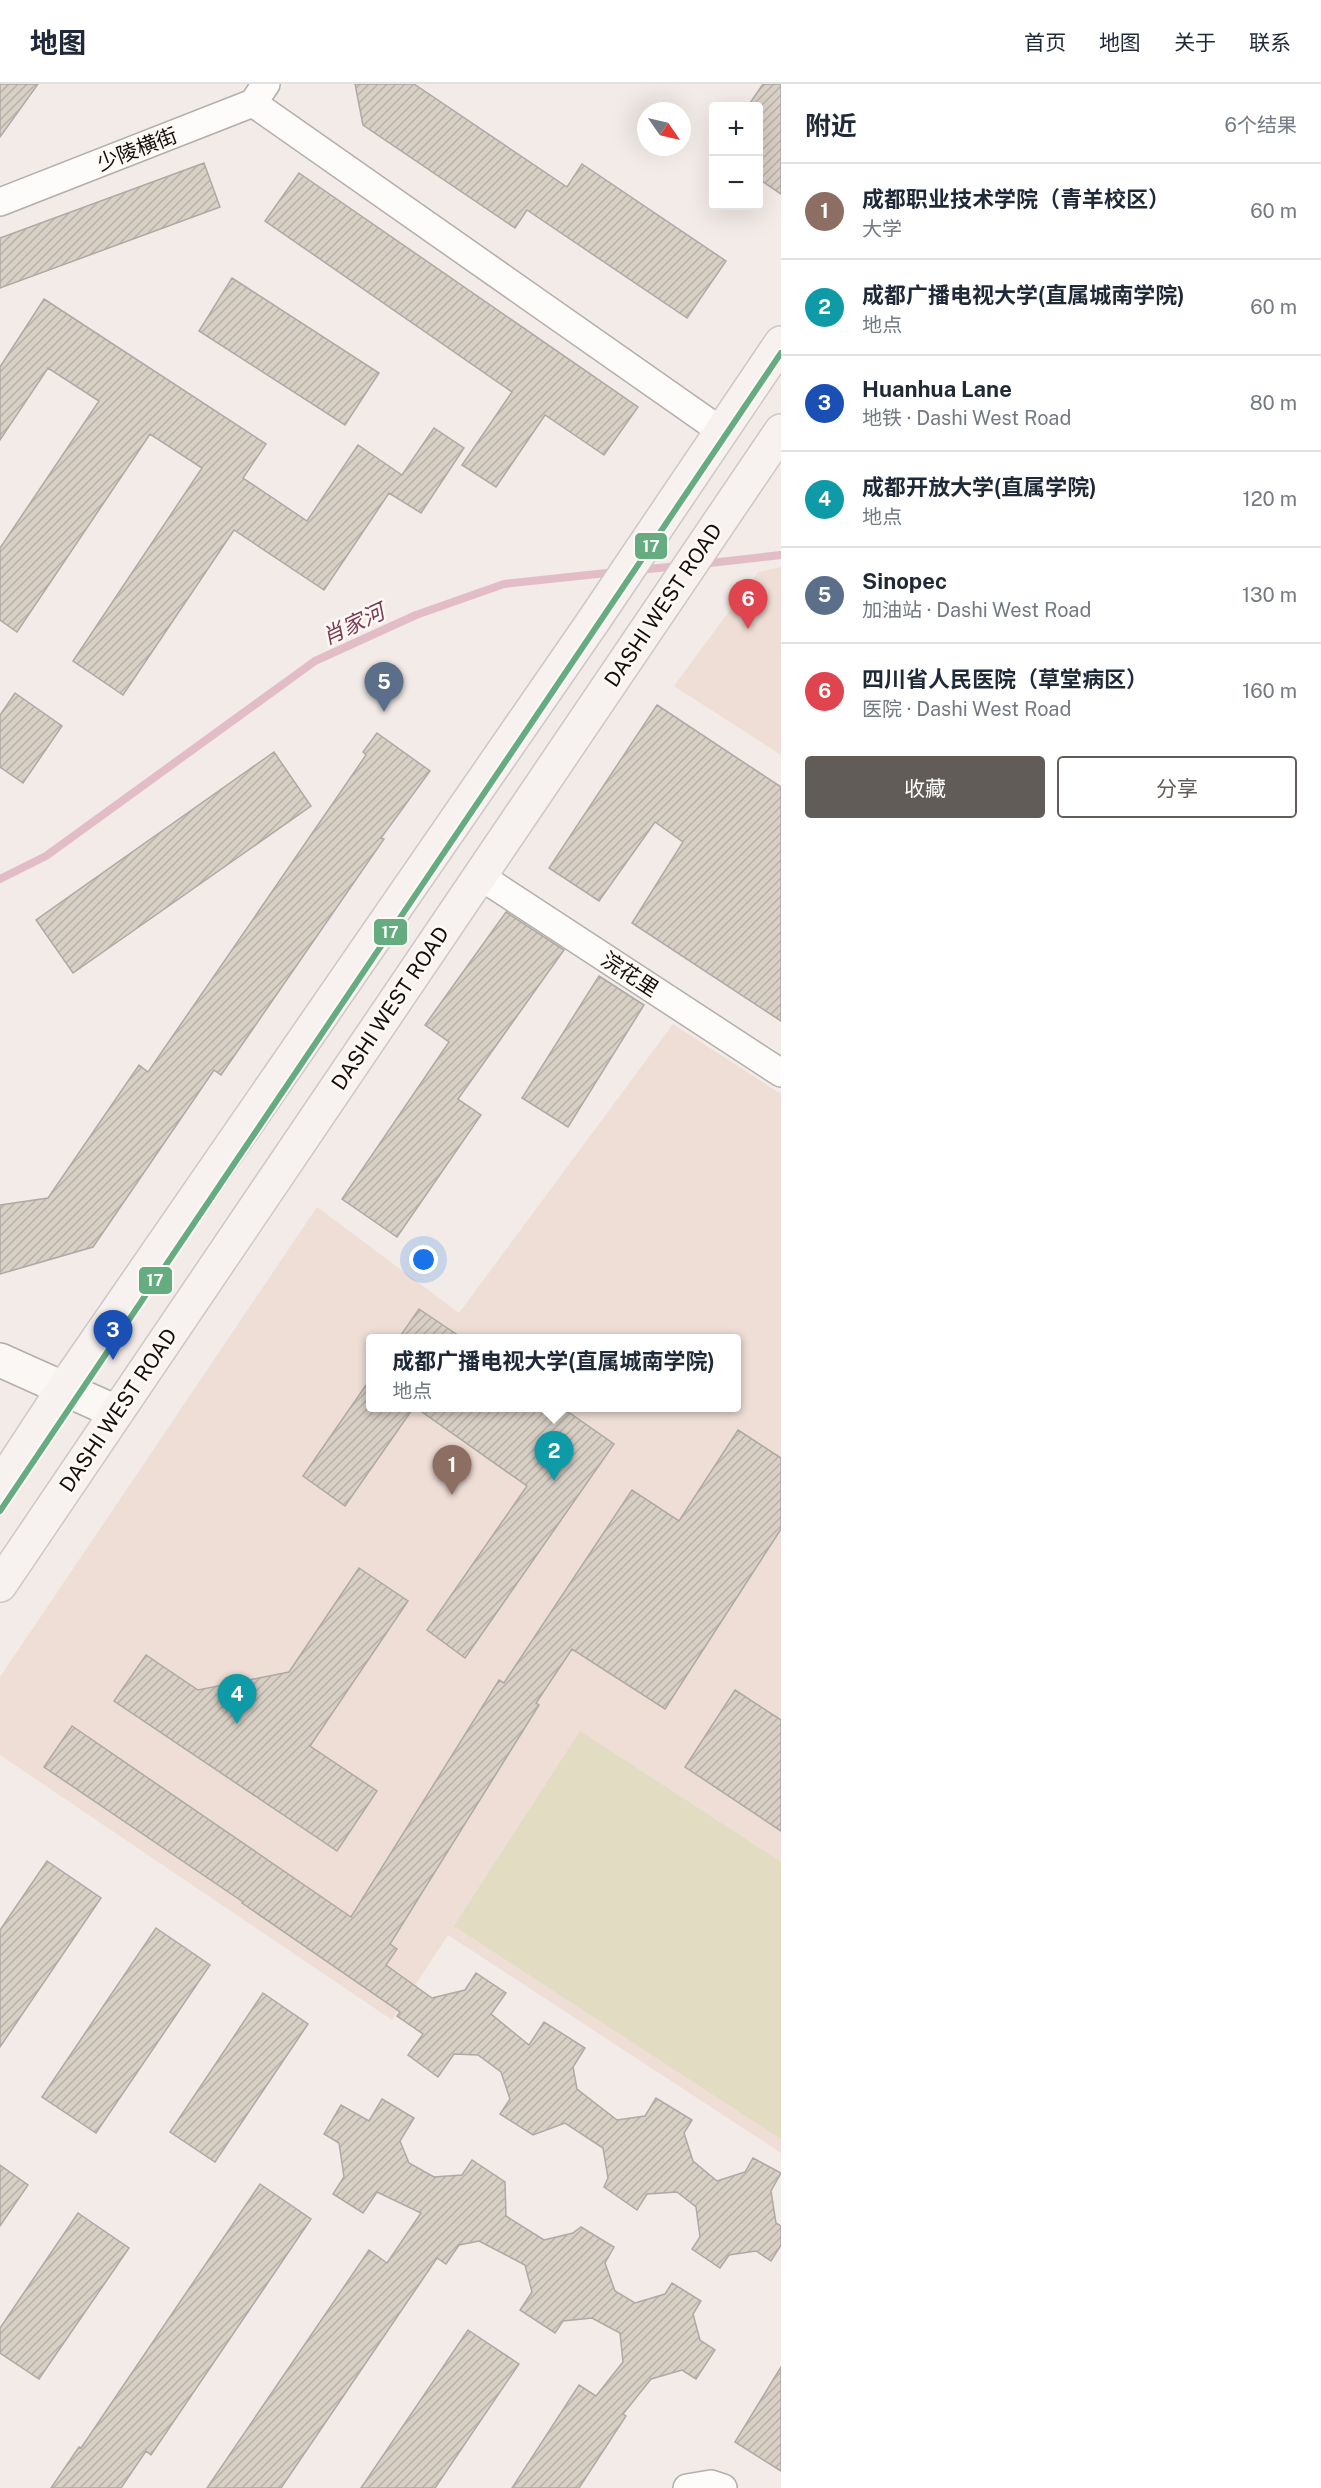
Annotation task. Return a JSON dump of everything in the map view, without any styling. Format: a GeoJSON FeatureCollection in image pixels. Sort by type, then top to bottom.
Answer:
{"type":"FeatureCollection","features":[{"type":"Feature","properties":{"kind":"main road"},"geometry":{"type":"LineString","coordinates":[[0,1486],[64,1388],[592,623],[781,343]]}},
{"type":"Feature","properties":{"kind":"main road","name":"DASHI WEST ROAD"},"geometry":{"type":"LineString","coordinates":[[0,1585],[781,431]]}},
{"type":"Feature","properties":{"kind":"main road"},"geometry":{"type":"LineString","coordinates":[[0,1360],[116,1412]]}},
{"type":"Feature","properties":{"kind":"street","name":"少陵横街"},"geometry":{"type":"LineString","coordinates":[[0,202],[260,94]]}},
{"type":"Feature","properties":{"kind":"street"},"geometry":{"type":"LineString","coordinates":[[260,94],[722,431]]}},
{"type":"Feature","properties":{"kind":"street","name":"浣花里"},"geometry":{"type":"LineString","coordinates":[[480,876],[781,1073]]}},
{"type":"Feature","properties":{"kind":"street"},"geometry":{"type":"LineString","coordinates":[[687,2488],[711,2484],[723,2488]]}},
{"type":"Feature","properties":{"kind":"shaded area"},"geometry":{"type":"Polygon","coordinates":[[[781,567],[781,755],[674,686],[758,572],[781,567]]]}},
{"type":"Feature","properties":{"kind":"shaded area"},"geometry":{"type":"Polygon","coordinates":[[[673,1024],[781,1094],[781,2153],[448,1935],[392,2020],[0,1755],[0,1677],[317,1207],[459,1313],[673,1024]]]}},
{"type":"Feature","properties":{"kind":"shaded area"},"geometry":{"type":"Polygon","coordinates":[[[580,1731],[781,1862],[781,2139],[454,1926],[580,1731]]]}},
{"type":"Feature","properties":{"kind":"building"},"geometry":{"type":"Polygon","coordinates":[[[0,84],[38,84],[0,137],[0,84]]]}},
{"type":"Feature","properties":{"kind":"building"},"geometry":{"type":"Polygon","coordinates":[[[355,84],[414,84],[567,187],[582,164],[726,261],[687,318],[527,210],[515,228],[363,125],[355,84]]]}},
{"type":"Feature","properties":{"kind":"building"},"geometry":{"type":"Polygon","coordinates":[[[763,84],[781,84],[781,194],[763,182],[763,102],[751,102],[763,84]]]}},
{"type":"Feature","properties":{"kind":"building"},"geometry":{"type":"Polygon","coordinates":[[[204,163],[220,207],[0,288],[0,238],[204,163]]]}},
{"type":"Feature","properties":{"kind":"building"},"geometry":{"type":"Polygon","coordinates":[[[299,173],[638,407],[604,455],[545,415],[496,487],[462,465],[512,392],[265,221],[299,173]]]}},
{"type":"Feature","properties":{"kind":"building"},"geometry":{"type":"Polygon","coordinates":[[[232,278],[379,373],[345,425],[199,331],[232,278]]]}},
{"type":"Feature","properties":{"kind":"building"},"geometry":{"type":"Polygon","coordinates":[[[44,299],[266,444],[243,478],[307,521],[358,445],[402,475],[434,428],[464,448],[421,513],[389,493],[324,590],[234,530],[123,695],[73,661],[202,468],[150,434],[17,632],[0,620],[0,548],[99,401],[48,368],[0,440],[0,367],[44,299]]]}},
{"type":"Feature","properties":{"kind":"building"},"geometry":{"type":"Polygon","coordinates":[[[15,693],[62,726],[23,783],[0,767],[0,715],[15,693]]]}},
{"type":"Feature","properties":{"kind":"building"},"geometry":{"type":"Polygon","coordinates":[[[657,705],[781,787],[781,1021],[632,923],[683,842],[655,822],[599,901],[549,868],[657,705]]]}},
{"type":"Feature","properties":{"kind":"building"},"geometry":{"type":"Polygon","coordinates":[[[377,733],[430,771],[381,838],[384,839],[221,1075],[214,1070],[93,1247],[0,1274],[0,1205],[48,1198],[139,1065],[148,1072],[366,755],[363,752],[377,733]]]}},
{"type":"Feature","properties":{"kind":"building"},"geometry":{"type":"Polygon","coordinates":[[[274,752],[311,806],[73,973],[36,920],[274,752]]]}},
{"type":"Feature","properties":{"kind":"building"},"geometry":{"type":"Polygon","coordinates":[[[506,912],[564,950],[458,1099],[481,1115],[397,1237],[342,1199],[449,1042],[425,1025],[506,912]]]}},
{"type":"Feature","properties":{"kind":"building"},"geometry":{"type":"Polygon","coordinates":[[[599,976],[644,1005],[568,1127],[522,1098],[599,976]]]}},
{"type":"Feature","properties":{"kind":"building"},"geometry":{"type":"Polygon","coordinates":[[[419,1309],[456,1334],[402,1334],[419,1309]]]}},
{"type":"Feature","properties":{"kind":"building"},"geometry":{"type":"Polygon","coordinates":[[[366,1385],[366,1412],[411,1412],[345,1506],[303,1476],[366,1385]]]}},
{"type":"Feature","properties":{"kind":"building"},"geometry":{"type":"Polygon","coordinates":[[[422,1412],[568,1412],[614,1444],[465,1658],[427,1630],[527,1486],[422,1412]]]}},
{"type":"Feature","properties":{"kind":"building"},"geometry":{"type":"Polygon","coordinates":[[[738,1430],[781,1458],[781,1529],[665,1709],[572,1649],[536,1703],[539,1705],[390,1944],[397,1949],[386,1965],[432,1998],[465,1990],[476,1973],[506,1993],[491,2014],[529,2045],[544,2022],[585,2048],[573,2067],[577,2089],[617,2120],[645,2116],[656,2098],[692,2120],[684,2133],[693,2161],[717,2181],[745,2172],[753,2158],[781,2173],[771,2191],[776,2223],[781,2226],[781,2245],[771,2261],[756,2251],[729,2255],[720,2268],[692,2249],[700,2237],[696,2207],[677,2192],[647,2194],[637,2210],[604,2187],[608,2178],[603,2148],[565,2123],[533,2135],[500,2114],[510,2099],[501,2072],[478,2055],[454,2054],[438,2077],[408,2055],[423,2034],[397,2016],[400,2012],[44,1767],[72,1726],[351,1917],[499,1680],[504,1683],[632,1490],[679,1521],[738,1430]]]}},
{"type":"Feature","properties":{"kind":"building"},"geometry":{"type":"Polygon","coordinates":[[[359,1568],[408,1601],[310,1746],[377,1791],[337,1851],[114,1701],[146,1655],[198,1690],[289,1672],[359,1568]]]}},
{"type":"Feature","properties":{"kind":"building"},"geometry":{"type":"Polygon","coordinates":[[[735,1690],[781,1720],[781,1831],[685,1767],[735,1690]]]}},
{"type":"Feature","properties":{"kind":"building"},"geometry":{"type":"Polygon","coordinates":[[[47,1861],[101,1898],[0,2047],[0,1930],[47,1861]]]}},
{"type":"Feature","properties":{"kind":"building"},"geometry":{"type":"Polygon","coordinates":[[[156,1928],[210,1965],[96,2133],[42,2097],[156,1928]]]}},
{"type":"Feature","properties":{"kind":"building"},"geometry":{"type":"Polygon","coordinates":[[[263,1993],[308,2024],[215,2162],[170,2132],[263,1993]]]}},
{"type":"Feature","properties":{"kind":"building"},"geometry":{"type":"Polygon","coordinates":[[[382,2099],[414,2118],[400,2141],[409,2163],[434,2177],[462,2175],[472,2160],[505,2182],[506,2216],[544,2240],[573,2233],[581,2227],[614,2247],[605,2263],[615,2291],[635,2303],[665,2294],[672,2283],[701,2301],[693,2314],[700,2340],[715,2350],[696,2379],[682,2370],[651,2379],[623,2414],[626,2416],[579,2488],[512,2488],[579,2385],[596,2396],[623,2362],[620,2333],[592,2318],[563,2321],[555,2333],[520,2310],[532,2292],[525,2265],[479,2241],[459,2245],[446,2264],[437,2258],[281,2488],[207,2488],[369,2250],[387,2263],[421,2213],[377,2192],[363,2213],[333,2194],[344,2177],[339,2143],[324,2134],[341,2105],[369,2121],[382,2099]]]}},
{"type":"Feature","properties":{"kind":"building"},"geometry":{"type":"Polygon","coordinates":[[[0,2165],[28,2185],[0,2226],[0,2165]]]}},
{"type":"Feature","properties":{"kind":"building"},"geometry":{"type":"Polygon","coordinates":[[[260,2184],[311,2219],[151,2455],[146,2451],[121,2488],[51,2488],[79,2447],[81,2448],[260,2184]]]}},
{"type":"Feature","properties":{"kind":"building"},"geometry":{"type":"Polygon","coordinates":[[[78,2213],[129,2248],[39,2379],[0,2353],[0,2328],[78,2213]]]}},
{"type":"Feature","properties":{"kind":"building"},"geometry":{"type":"Polygon","coordinates":[[[468,2330],[519,2364],[435,2488],[361,2488],[468,2330]]]}},
{"type":"Feature","properties":{"kind":"building"},"geometry":{"type":"Polygon","coordinates":[[[781,2367],[781,2471],[735,2442],[781,2367]]]}},
{"type":"Feature","properties":{"kind":"waterway","name":"肖家河"},"geometry":{"type":"LineString","coordinates":[[701,564],[781,555]]}},
{"type":"Feature","properties":{"kind":"waterway","name":"肖家河"},"geometry":{"type":"LineString","coordinates":[[638,570],[679,566]]}},
{"type":"Feature","properties":{"kind":"waterway","name":"肖家河"},"geometry":{"type":"LineString","coordinates":[[0,879],[46,856],[315,661],[416,615],[504,584],[616,572]]}},
{"type":"Feature","properties":{"kind":"transit line","name":"17"},"geometry":{"type":"LineString","coordinates":[[0,1511],[781,353]]}},
{"type":"Feature","properties":{"kind":"place","name":"四川省人民医院（草堂病区）"},"geometry":{"type":"Point","coordinates":[748,629]}},
{"type":"Feature","properties":{"kind":"place","name":"Sinopec"},"geometry":{"type":"Point","coordinates":[384,712]}},
{"type":"Feature","properties":{"kind":"place","name":"Huanhua Lane"},"geometry":{"type":"Point","coordinates":[113,1360]}},
{"type":"Feature","properties":{"kind":"place","name":"成都广播电视大学(直属城南学院)"},"geometry":{"type":"Point","coordinates":[554,1481]}},
{"type":"Feature","properties":{"kind":"place","name":"成都职业技术学院（青羊校区）"},"geometry":{"type":"Point","coordinates":[452,1495]}},
{"type":"Feature","properties":{"kind":"place","name":"成都开放大学(直属学院)"},"geometry":{"type":"Point","coordinates":[237,1724]}}]}
